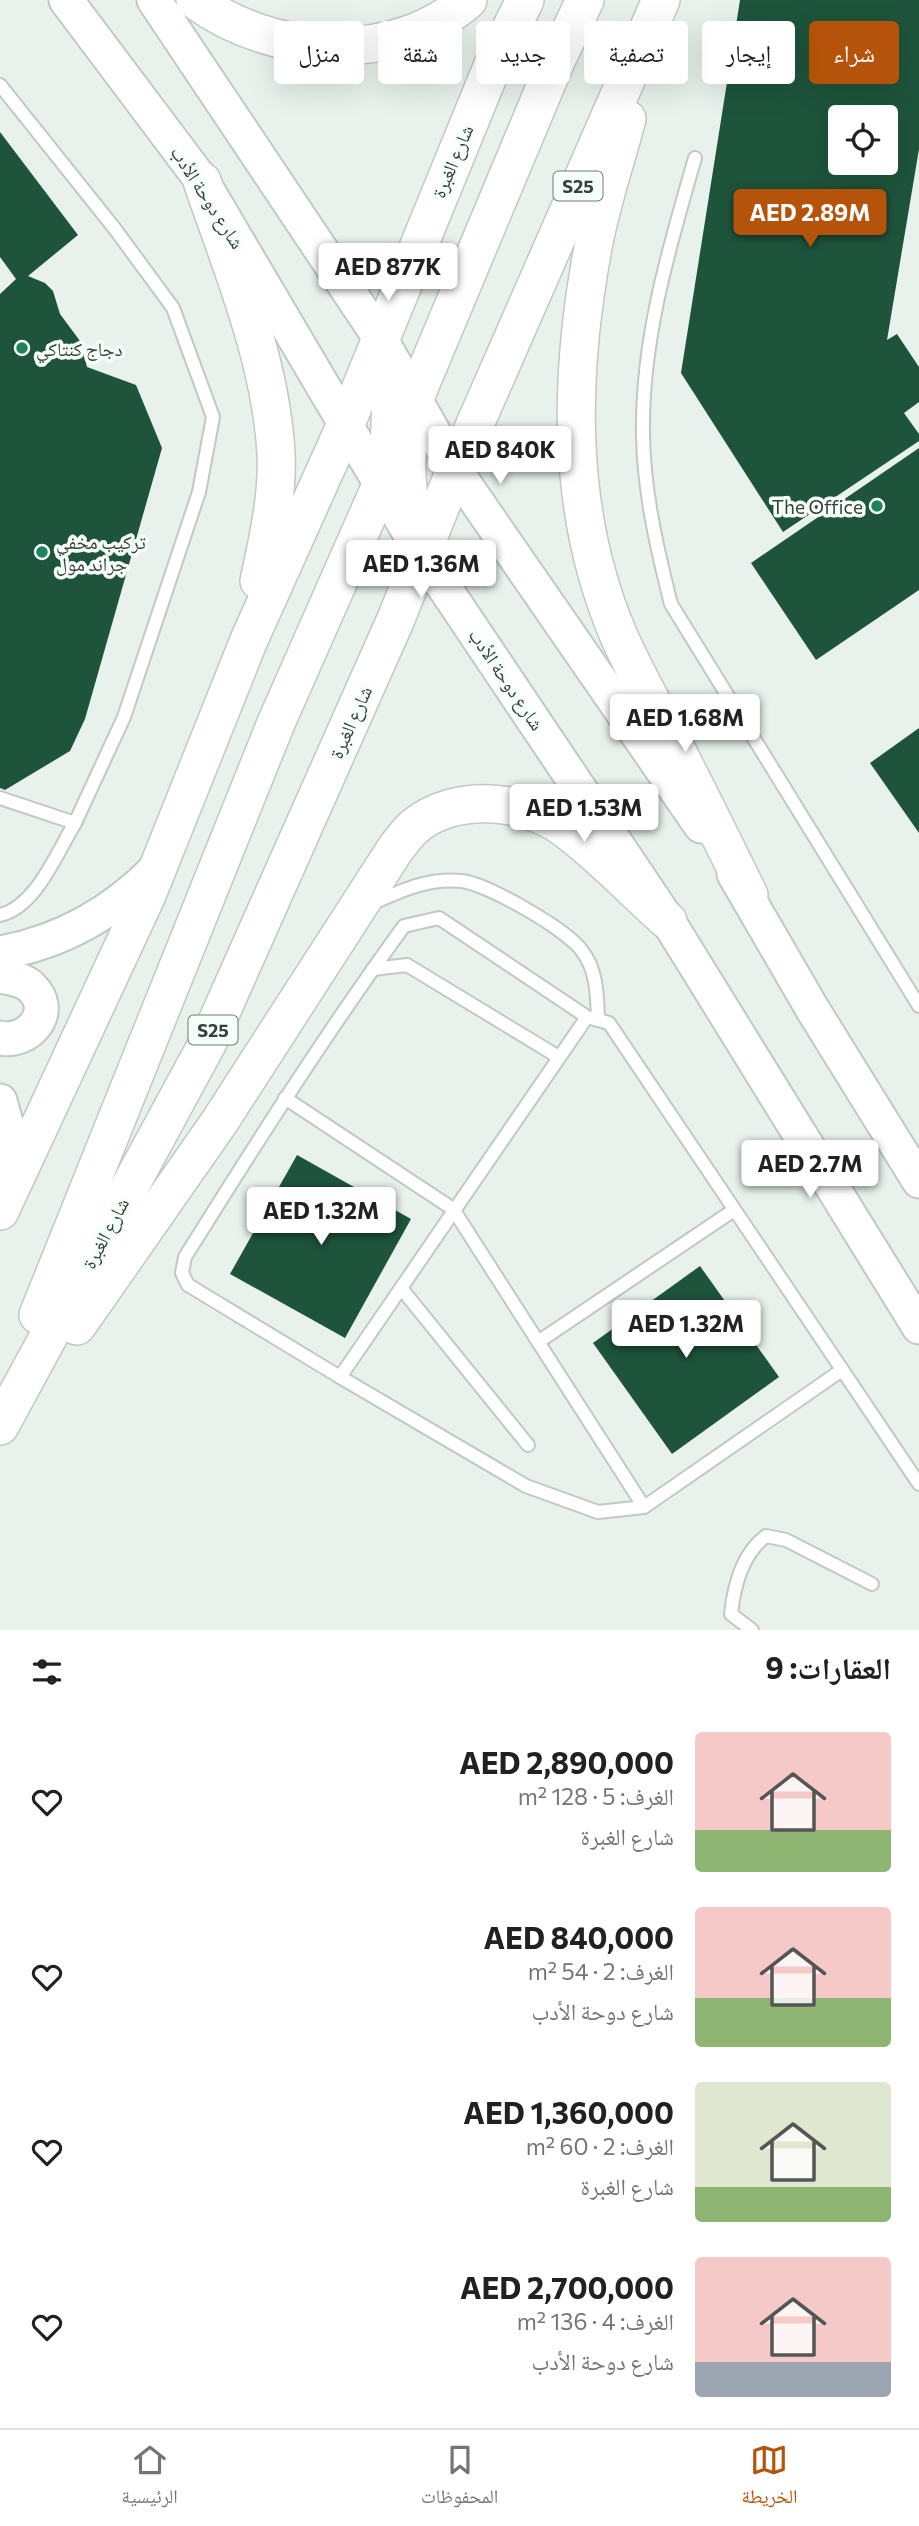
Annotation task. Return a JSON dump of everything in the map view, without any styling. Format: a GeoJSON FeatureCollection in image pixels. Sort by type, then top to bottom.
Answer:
{"type":"FeatureCollection","features":[{"type":"Feature","properties":{"kind":"main road","name":"شارع دوحة الأدب"},"geometry":{"type":"LineString","coordinates":[[66,0],[202,181],[422,554],[668,922],[919,1327]]}},
{"type":"Feature","properties":{"kind":"main road"},"geometry":{"type":"LineString","coordinates":[[154,0],[380,338],[455,470],[748,895]]}},
{"type":"Feature","properties":{"kind":"main road"},"geometry":{"type":"LineString","coordinates":[[195,0],[249,30],[289,41],[334,47],[367,46],[421,31],[468,0]]}},
{"type":"Feature","properties":{"kind":"main road","name":"شارع الغبرة"},"geometry":{"type":"LineString","coordinates":[[5,1200],[157,867],[249,640],[346,424],[492,67],[525,0]]}},
{"type":"Feature","properties":{"kind":"main road"},"geometry":{"type":"LineString","coordinates":[[422,554],[410,517],[405,477],[406,438],[414,400],[551,73],[585,0]]}},
{"type":"Feature","properties":{"kind":"main road"},"geometry":{"type":"LineString","coordinates":[[659,3],[594,240],[583,308],[576,375],[575,434],[581,499],[595,566],[618,633],[748,895],[813,1010],[919,1181]]}},
{"type":"Feature","properties":{"kind":"main road","name":"شارع الغبرة"},"geometry":{"type":"LineString","coordinates":[[0,1426],[207,1044],[659,3]]}},
{"type":"Feature","properties":{"kind":"main road"},"geometry":{"type":"LineString","coordinates":[[202,181],[263,365],[276,453],[269,533],[249,640]]}},
{"type":"Feature","properties":{"kind":"main road"},"geometry":{"type":"LineString","coordinates":[[0,1410],[276,723],[382,483],[390,447],[393,410],[389,374],[380,338]]}},
{"type":"Feature","properties":{"kind":"main road"},"geometry":{"type":"LineString","coordinates":[[314,494],[327,482],[353,482],[365,494],[369,503],[367,520]]}},
{"type":"Feature","properties":{"kind":"main road"},"geometry":{"type":"LineString","coordinates":[[0,1436],[220,1121],[396,848],[414,827],[435,814],[470,804],[532,810],[564,828],[668,922]]}},
{"type":"Feature","properties":{"kind":"main road"},"geometry":{"type":"LineString","coordinates":[[0,953],[27,948],[75,930],[119,903],[157,867]]}},
{"type":"Feature","properties":{"kind":"main road"},"geometry":{"type":"LineString","coordinates":[[0,976],[23,982],[32,988],[40,1006],[40,1017],[29,1033],[10,1040],[0,1038]]}},
{"type":"Feature","properties":{"kind":"main road"},"geometry":{"type":"LineString","coordinates":[[0,1101],[9,1133],[5,1200]]}},
{"type":"Feature","properties":{"kind":"lane"},"geometry":{"type":"LineString","coordinates":[[0,85],[116,229],[173,308],[213,417],[199,492],[124,717],[75,823],[31,894],[12,912],[0,915]]}},
{"type":"Feature","properties":{"kind":"lane"},"geometry":{"type":"LineString","coordinates":[[695,158],[650,335],[643,436],[655,539],[671,604],[919,1006]]}},
{"type":"Feature","properties":{"kind":"lane"},"geometry":{"type":"LineString","coordinates":[[0,798],[75,823]]}},
{"type":"Feature","properties":{"kind":"lane"},"geometry":{"type":"LineString","coordinates":[[340,1377],[557,1056],[592,1018],[596,982],[582,950],[520,905],[464,881],[415,884],[354,912]]}},
{"type":"Feature","properties":{"kind":"lane"},"geometry":{"type":"LineString","coordinates":[[842,1370],[645,1507],[598,1512],[526,1486],[188,1285],[183,1273],[184,1257],[285,1098],[404,926],[439,918],[592,1018],[609,1023],[919,1484]]}},
{"type":"Feature","properties":{"kind":"lane"},"geometry":{"type":"LineString","coordinates":[[373,970],[389,965],[407,965],[557,1056]]}},
{"type":"Feature","properties":{"kind":"lane"},"geometry":{"type":"LineString","coordinates":[[285,1098],[453,1209],[645,1507]]}},
{"type":"Feature","properties":{"kind":"lane"},"geometry":{"type":"LineString","coordinates":[[538,1342],[734,1210]]}},
{"type":"Feature","properties":{"kind":"lane"},"geometry":{"type":"LineString","coordinates":[[401,1288],[527,1445]]}},
{"type":"Feature","properties":{"kind":"lane"},"geometry":{"type":"LineString","coordinates":[[752,1630],[731,1614],[733,1592],[751,1547],[766,1536],[786,1540],[872,1584]]}},
{"type":"Feature","properties":{"kind":"building"},"geometry":{"type":"Polygon","coordinates":[[[740,0],[919,0],[919,149],[887,340],[897,334],[919,367],[919,402],[904,413],[919,434],[919,441],[783,532],[681,373],[727,84],[795,84],[795,21],[737,21],[740,0]]]}},
{"type":"Feature","properties":{"kind":"building"},"geometry":{"type":"Polygon","coordinates":[[[0,132],[78,235],[28,276],[45,283],[53,291],[60,314],[80,341],[87,367],[136,385],[162,448],[85,719],[70,751],[5,790],[0,788],[0,294],[16,279],[0,257],[0,132]]]}},
{"type":"Feature","properties":{"kind":"building","name":"The Office"},"geometry":{"type":"Polygon","coordinates":[[[919,448],[919,590],[816,660],[751,563],[919,448]]]}},
{"type":"Feature","properties":{"kind":"building"},"geometry":{"type":"Polygon","coordinates":[[[919,728],[919,833],[870,763],[919,728]]]}},
{"type":"Feature","properties":{"kind":"building"},"geometry":{"type":"Polygon","coordinates":[[[297,1155],[411,1219],[345,1338],[230,1274],[297,1155]]]}},
{"type":"Feature","properties":{"kind":"building"},"geometry":{"type":"Polygon","coordinates":[[[700,1266],[779,1377],[672,1454],[593,1343],[700,1266]]]}},
{"type":"Feature","properties":{"kind":"place","name":"دجاج كنتاكي"},"geometry":{"type":"Point","coordinates":[22,348]}},
{"type":"Feature","properties":{"kind":"place","name":"The Office"},"geometry":{"type":"Point","coordinates":[877,506]}},
{"type":"Feature","properties":{"kind":"place","name":"تركيب مخفي جراند مول"},"geometry":{"type":"Point","coordinates":[42,552]}}]}
